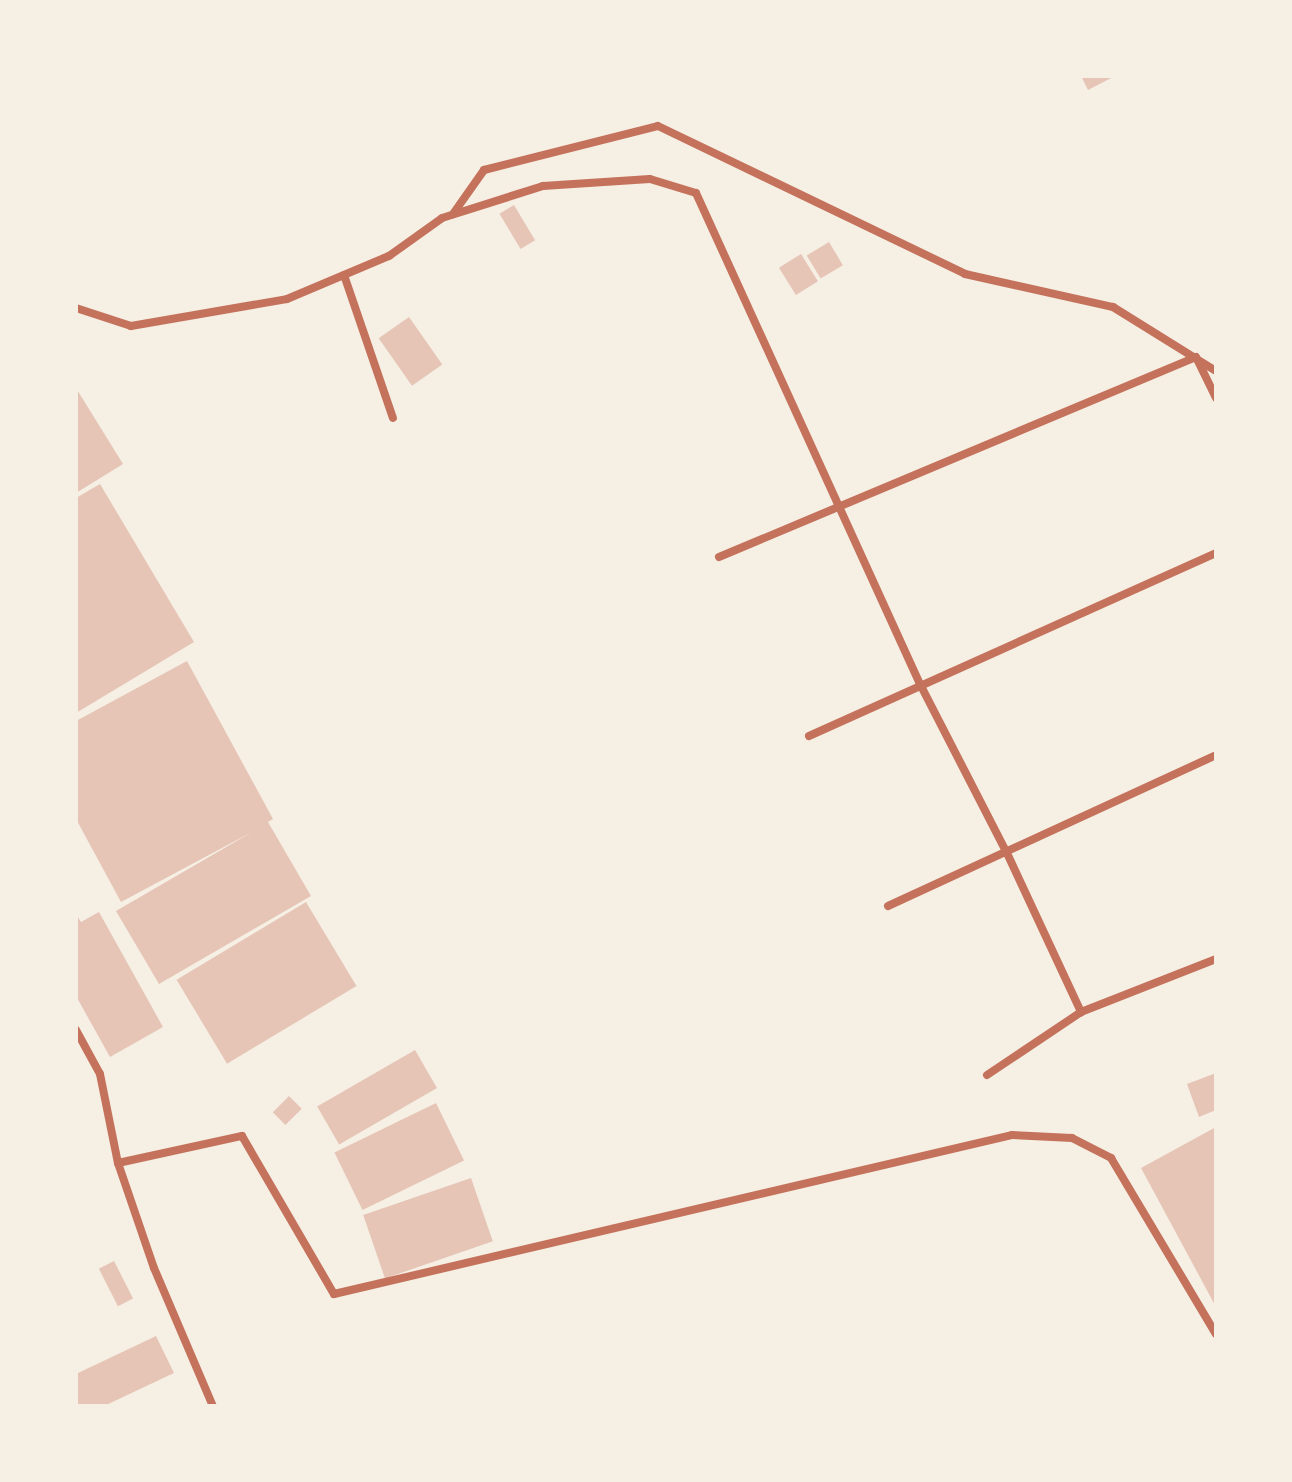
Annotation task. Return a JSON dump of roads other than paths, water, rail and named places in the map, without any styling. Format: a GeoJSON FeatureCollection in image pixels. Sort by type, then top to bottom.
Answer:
{"type":"FeatureCollection","features":[{"type":"Feature","properties":{"kind":"street"},"geometry":{"type":"LineString","coordinates":[[453,215],[484,170],[658,126],[965,274],[1113,307],[1216,371]]}},
{"type":"Feature","properties":{"kind":"street"},"geometry":{"type":"LineString","coordinates":[[76,308],[131,326],[287,299],[389,256],[442,218],[543,186],[650,179],[696,193],[920,684],[1006,851],[1081,1012]]}},
{"type":"Feature","properties":{"kind":"street"},"geometry":{"type":"LineString","coordinates":[[344,275],[393,418]]}},
{"type":"Feature","properties":{"kind":"street"},"geometry":{"type":"LineString","coordinates":[[1196,357],[1216,398]]}},
{"type":"Feature","properties":{"kind":"street"},"geometry":{"type":"LineString","coordinates":[[719,557],[1196,357]]}},
{"type":"Feature","properties":{"kind":"street"},"geometry":{"type":"LineString","coordinates":[[809,736],[1216,553]]}},
{"type":"Feature","properties":{"kind":"street"},"geometry":{"type":"LineString","coordinates":[[888,906],[1216,755]]}},
{"type":"Feature","properties":{"kind":"street"},"geometry":{"type":"LineString","coordinates":[[987,1075],[1081,1012],[1216,959]]}},
{"type":"Feature","properties":{"kind":"street"},"geometry":{"type":"LineString","coordinates":[[76,1030],[100,1074],[118,1163],[154,1268],[213,1406]]}},
{"type":"Feature","properties":{"kind":"street"},"geometry":{"type":"LineString","coordinates":[[118,1163],[242,1136],[334,1294],[1012,1135],[1072,1138],[1111,1158],[1216,1334]]}}]}
